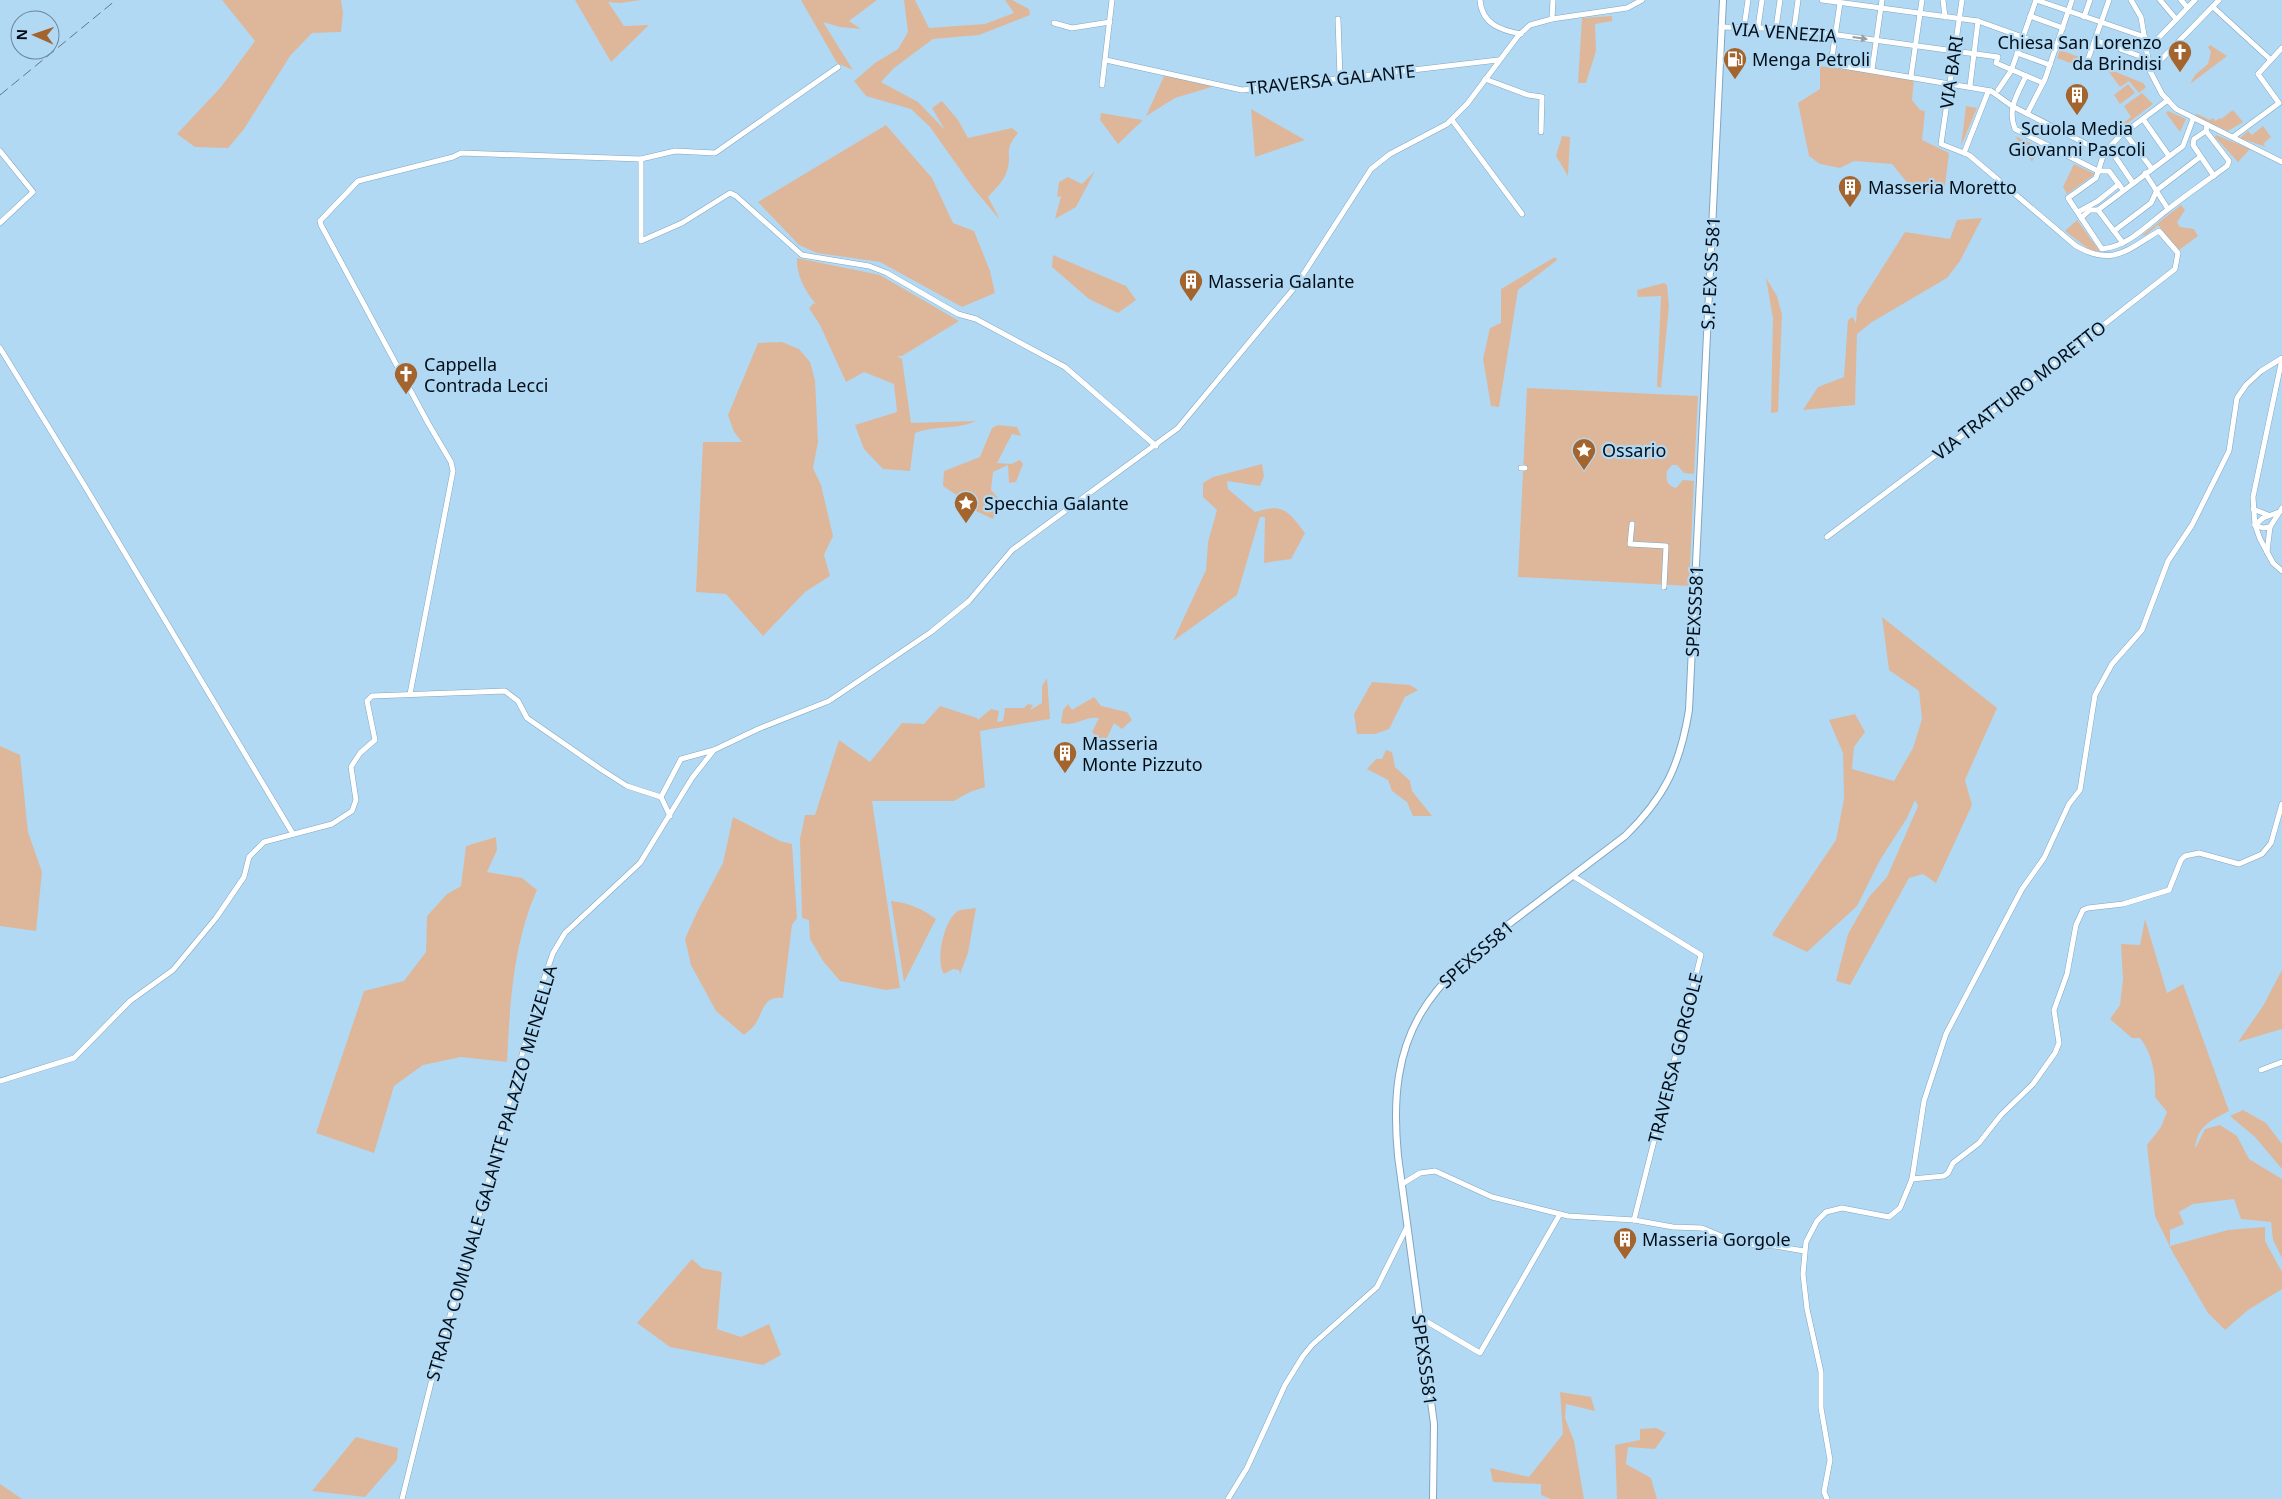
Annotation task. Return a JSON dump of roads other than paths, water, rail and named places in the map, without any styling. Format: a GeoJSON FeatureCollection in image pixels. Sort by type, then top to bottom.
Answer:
{"type":"FeatureCollection","features":[{"type":"Feature","properties":{"kind":"main road"},"geometry":{"type":"LineString","coordinates":[[1718,0],[1721,14]]}},
{"type":"Feature","properties":{"kind":"main road"},"geometry":{"type":"LineString","coordinates":[[1721,14],[1723,0]]}},
{"type":"Feature","properties":{"kind":"main road","name":"S.P. EX SS 581"},"geometry":{"type":"LineString","coordinates":[[1698,531],[1721,14]]}},
{"type":"Feature","properties":{"kind":"main road","name":"SPEXSS581"},"geometry":{"type":"LineString","coordinates":[[1433,1499],[1434,1424],[1394,1119],[1396,1086],[1404,1054],[1420,1013],[1435,990],[1480,946],[1625,836],[1643,818],[1663,793],[1683,744],[1689,710],[1698,531]]}},
{"type":"Feature","properties":{"kind":"street"},"geometry":{"type":"LineString","coordinates":[[1102,85],[1112,0]]}},
{"type":"Feature","properties":{"kind":"street"},"geometry":{"type":"LineString","coordinates":[[1480,0],[1481,9],[1489,23],[1501,30],[1521,34]]}},
{"type":"Feature","properties":{"kind":"street"},"geometry":{"type":"LineString","coordinates":[[1552,19],[1553,0]]}},
{"type":"Feature","properties":{"kind":"street","name":"STRADA COMUNALE GALANTE PALAZZO MENZELLA"},"geometry":{"type":"LineString","coordinates":[[402,1499],[438,1359],[470,1249],[537,999],[553,953],[565,933],[640,863],[692,778],[714,750],[758,729],[829,701],[923,638],[969,601],[1012,550],[1178,428],[1295,288],[1371,169],[1390,154],[1452,120],[1498,60],[1530,25],[1552,19],[1627,8],[1642,0]]}},
{"type":"Feature","properties":{"kind":"street"},"geometry":{"type":"LineString","coordinates":[[1744,27],[1748,0]]}},
{"type":"Feature","properties":{"kind":"street"},"geometry":{"type":"LineString","coordinates":[[1758,27],[1762,0]]}},
{"type":"Feature","properties":{"kind":"street"},"geometry":{"type":"LineString","coordinates":[[1776,28],[1780,0]]}},
{"type":"Feature","properties":{"kind":"street"},"geometry":{"type":"LineString","coordinates":[[1794,29],[1798,0]]}},
{"type":"Feature","properties":{"kind":"street"},"geometry":{"type":"LineString","coordinates":[[1822,0],[1920,15],[1978,21],[2056,48]]}},
{"type":"Feature","properties":{"kind":"street"},"geometry":{"type":"LineString","coordinates":[[1872,70],[1882,0]]}},
{"type":"Feature","properties":{"kind":"street"},"geometry":{"type":"LineString","coordinates":[[1911,76],[1922,0]]}},
{"type":"Feature","properties":{"kind":"street"},"geometry":{"type":"LineString","coordinates":[[1943,0],[1945,17]]}},
{"type":"Feature","properties":{"kind":"street","name":"VIA BARI"},"geometry":{"type":"LineString","coordinates":[[1962,0],[1941,144],[1964,153]]}},
{"type":"Feature","properties":{"kind":"street"},"geometry":{"type":"LineString","coordinates":[[1999,93],[2011,71],[2036,0],[2145,37]]}},
{"type":"Feature","properties":{"kind":"street"},"geometry":{"type":"LineString","coordinates":[[2053,6],[2055,0]]}},
{"type":"Feature","properties":{"kind":"street"},"geometry":{"type":"LineString","coordinates":[[2027,114],[2043,83],[2072,0]]}},
{"type":"Feature","properties":{"kind":"street"},"geometry":{"type":"LineString","coordinates":[[2084,17],[2090,0]]}},
{"type":"Feature","properties":{"kind":"street"},"geometry":{"type":"LineString","coordinates":[[2087,62],[2109,0]]}},
{"type":"Feature","properties":{"kind":"street"},"geometry":{"type":"LineString","coordinates":[[2131,0],[2141,17],[2150,72],[2176,109],[2206,128],[2233,137],[2282,162]]}},
{"type":"Feature","properties":{"kind":"street"},"geometry":{"type":"LineString","coordinates":[[2160,0],[2176,19]]}},
{"type":"Feature","properties":{"kind":"street"},"geometry":{"type":"LineString","coordinates":[[2181,0],[2188,8]]}},
{"type":"Feature","properties":{"kind":"street"},"geometry":{"type":"LineString","coordinates":[[2147,50],[2195,0]]}},
{"type":"Feature","properties":{"kind":"street"},"geometry":{"type":"LineString","coordinates":[[2150,72],[2219,0]]}},
{"type":"Feature","properties":{"kind":"street"},"geometry":{"type":"LineString","coordinates":[[1843,2],[1831,64],[1970,86],[1999,93],[2012,106],[2104,153],[2114,155],[2133,183]]}},
{"type":"Feature","properties":{"kind":"street"},"geometry":{"type":"LineString","coordinates":[[2213,7],[2271,60]]}},
{"type":"Feature","properties":{"kind":"street"},"geometry":{"type":"LineString","coordinates":[[2030,16],[2063,28]]}},
{"type":"Feature","properties":{"kind":"street"},"geometry":{"type":"LineString","coordinates":[[1338,19],[1340,78]]}},
{"type":"Feature","properties":{"kind":"street"},"geometry":{"type":"LineString","coordinates":[[1970,86],[1978,21]]}},
{"type":"Feature","properties":{"kind":"street"},"geometry":{"type":"LineString","coordinates":[[1054,23],[1072,28],[1110,22]]}},
{"type":"Feature","properties":{"kind":"street","name":"VIA VENEZIA"},"geometry":{"type":"LineString","coordinates":[[1721,27],[1794,29],[1998,57],[1996,63],[2043,83]]}},
{"type":"Feature","properties":{"kind":"street"},"geometry":{"type":"LineString","coordinates":[[2095,40],[2148,59]]}},
{"type":"Feature","properties":{"kind":"street"},"geometry":{"type":"LineString","coordinates":[[2233,137],[2279,103],[2258,74],[2282,48]]}},
{"type":"Feature","properties":{"kind":"street"},"geometry":{"type":"LineString","coordinates":[[2017,53],[2050,65]]}},
{"type":"Feature","properties":{"kind":"street","name":"TRAVERSA GALANTE"},"geometry":{"type":"LineString","coordinates":[[1106,60],[1242,90],[1498,60]]}},
{"type":"Feature","properties":{"kind":"street"},"geometry":{"type":"LineString","coordinates":[[410,694],[453,471],[451,462],[428,423],[320,220],[358,181],[453,157],[461,153],[641,159],[675,151],[715,153],[838,67]]}},
{"type":"Feature","properties":{"kind":"street"},"geometry":{"type":"LineString","coordinates":[[2026,76],[2012,106],[2011,119],[2015,129],[2098,171],[2109,171],[2123,190]]}},
{"type":"Feature","properties":{"kind":"street"},"geometry":{"type":"LineString","coordinates":[[1485,79],[1528,95],[1542,97],[1541,132]]}},
{"type":"Feature","properties":{"kind":"street"},"geometry":{"type":"LineString","coordinates":[[1991,91],[1988,92],[1964,153],[2076,246],[2086,252],[2106,257],[2118,254],[2142,242],[2137,235]]}},
{"type":"Feature","properties":{"kind":"street"},"geometry":{"type":"LineString","coordinates":[[2168,100],[2125,132],[2104,153],[2096,178],[2068,198],[2102,249],[2122,243],[2137,235],[2168,209],[2228,166],[2229,161],[2206,128]]}},
{"type":"Feature","properties":{"kind":"street"},"geometry":{"type":"LineString","coordinates":[[2143,119],[2169,156]]}},
{"type":"Feature","properties":{"kind":"street"},"geometry":{"type":"LineString","coordinates":[[2081,218],[2090,210],[2098,210],[2184,146],[2193,119]]}},
{"type":"Feature","properties":{"kind":"street"},"geometry":{"type":"LineString","coordinates":[[1452,120],[1522,214]]}},
{"type":"Feature","properties":{"kind":"street"},"geometry":{"type":"LineString","coordinates":[[2206,128],[2194,140],[2193,145],[2214,176]]}},
{"type":"Feature","properties":{"kind":"street"},"geometry":{"type":"LineString","coordinates":[[2125,132],[2152,169]]}},
{"type":"Feature","properties":{"kind":"street"},"geometry":{"type":"LineString","coordinates":[[0,151],[33,192],[0,223]]}},
{"type":"Feature","properties":{"kind":"street"},"geometry":{"type":"LineString","coordinates":[[2114,231],[2152,202],[2157,190],[2200,157]]}},
{"type":"Feature","properties":{"kind":"street"},"geometry":{"type":"LineString","coordinates":[[641,159],[641,241],[682,223],[730,193],[736,196],[802,256],[869,266],[887,273],[958,314],[976,319],[1065,367],[1156,446]]}},
{"type":"Feature","properties":{"kind":"street"},"geometry":{"type":"LineString","coordinates":[[2145,174],[2168,209]]}},
{"type":"Feature","properties":{"kind":"street"},"geometry":{"type":"LineString","coordinates":[[2078,212],[2098,201],[2119,184]]}},
{"type":"Feature","properties":{"kind":"street"},"geometry":{"type":"LineString","coordinates":[[2098,210],[2122,243]]}},
{"type":"Feature","properties":{"kind":"street","name":"VIA TRATTURO MORETTO"},"geometry":{"type":"LineString","coordinates":[[1827,537],[1960,437],[2175,269],[2178,253],[2160,231],[2142,242]]}},
{"type":"Feature","properties":{"kind":"street"},"geometry":{"type":"LineString","coordinates":[[0,348],[293,834]]}},
{"type":"Feature","properties":{"kind":"street"},"geometry":{"type":"LineString","coordinates":[[2282,359],[2253,496],[2255,525],[2260,539],[2267,553],[2282,572]]}},
{"type":"Feature","properties":{"kind":"street"},"geometry":{"type":"LineString","coordinates":[[1827,1499],[1824,1492],[1830,1460],[1821,1408],[1821,1372],[1804,1289],[1804,1252],[1811,1231],[1826,1212],[1842,1208],[1878,1216],[1894,1215],[1904,1201],[1912,1179],[1924,1101],[1946,1034],[2022,889],[2044,858],[2069,804],[2080,790],[2095,695],[2112,664],[2142,630],[2168,561],[2192,525],[2229,451],[2236,398],[2261,371],[2282,359]]}},
{"type":"Feature","properties":{"kind":"street"},"geometry":{"type":"LineString","coordinates":[[2253,509],[2260,513],[2271,515]]}},
{"type":"Feature","properties":{"kind":"street"},"geometry":{"type":"LineString","coordinates":[[2255,525],[2263,518],[2281,510]]}},
{"type":"Feature","properties":{"kind":"street"},"geometry":{"type":"LineString","coordinates":[[2267,553],[2270,527],[2281,510]]}},
{"type":"Feature","properties":{"kind":"street"},"geometry":{"type":"LineString","coordinates":[[1632,524],[1630,544],[1666,546],[1664,587]]}},
{"type":"Feature","properties":{"kind":"street"},"geometry":{"type":"LineString","coordinates":[[2255,525],[2263,528],[2270,527]]}},
{"type":"Feature","properties":{"kind":"street"},"geometry":{"type":"LineString","coordinates":[[0,1081],[74,1058],[130,1001],[173,970],[216,918],[244,877],[249,857],[264,842],[332,824],[352,812],[356,800],[351,767],[360,753],[375,740],[367,701],[372,696],[505,691],[518,702],[527,718],[602,770],[627,786],[660,797],[670,816]]}},
{"type":"Feature","properties":{"kind":"street"},"geometry":{"type":"LineString","coordinates":[[660,797],[681,759],[714,750]]}},
{"type":"Feature","properties":{"kind":"street"},"geometry":{"type":"LineString","coordinates":[[1912,1179],[1948,1173],[1953,1163],[1979,1143],[2001,1115],[2033,1084],[2055,1053],[2059,1043],[2054,1010],[2067,974],[2076,925],[2083,910],[2123,904],[2169,890],[2181,860],[2185,856],[2204,854],[2227,863],[2238,864],[2262,854],[2270,843],[2282,804]]}},
{"type":"Feature","properties":{"kind":"street","name":"TRAVERSA GORGOLE"},"geometry":{"type":"LineString","coordinates":[[1573,876],[1701,955],[1634,1220]]}},
{"type":"Feature","properties":{"kind":"street"},"geometry":{"type":"LineString","coordinates":[[2260,1070],[2282,1062]]}},
{"type":"Feature","properties":{"kind":"street"},"geometry":{"type":"LineString","coordinates":[[1402,1184],[1420,1173],[1435,1171],[1492,1197],[1560,1214],[1634,1220],[1673,1228],[1702,1228],[1740,1244],[1775,1246],[1804,1252]]}},
{"type":"Feature","properties":{"kind":"street"},"geometry":{"type":"LineString","coordinates":[[1420,1317],[1480,1353],[1560,1214]]}},
{"type":"Feature","properties":{"kind":"street"},"geometry":{"type":"LineString","coordinates":[[1228,1499],[1247,1468],[1285,1386],[1303,1356],[1312,1344],[1377,1287],[1409,1225]]}},
{"type":"Feature","properties":{"kind":"railway"},"geometry":{"type":"LineString","coordinates":[[0,95],[116,0]]}},
{"type":"Feature","properties":{"kind":"place","name":"Chiesa San Lorenzo da Brindisi"},"geometry":{"type":"Point","coordinates":[2180,73]}},
{"type":"Feature","properties":{"kind":"place","name":"Menga Petroli"},"geometry":{"type":"Point","coordinates":[1735,80]}},
{"type":"Feature","properties":{"kind":"place","name":"Scuola Media Giovanni Pascoli"},"geometry":{"type":"Point","coordinates":[2077,116]}},
{"type":"Feature","properties":{"kind":"place","name":"Masseria Moretto"},"geometry":{"type":"Point","coordinates":[1850,208]}},
{"type":"Feature","properties":{"kind":"place","name":"Masseria Galante"},"geometry":{"type":"Point","coordinates":[1191,302]}},
{"type":"Feature","properties":{"kind":"place","name":"Cappella Contrada Lecci"},"geometry":{"type":"Point","coordinates":[406,395]}},
{"type":"Feature","properties":{"kind":"place","name":"Ossario"},"geometry":{"type":"Point","coordinates":[1584,471]}},
{"type":"Feature","properties":{"kind":"place","name":"Specchia Galante"},"geometry":{"type":"Point","coordinates":[966,524]}},
{"type":"Feature","properties":{"kind":"place","name":"Masseria Monte Pizzuto"},"geometry":{"type":"Point","coordinates":[1065,774]}},
{"type":"Feature","properties":{"kind":"place","name":"Masseria Gorgole"},"geometry":{"type":"Point","coordinates":[1625,1260]}}]}
